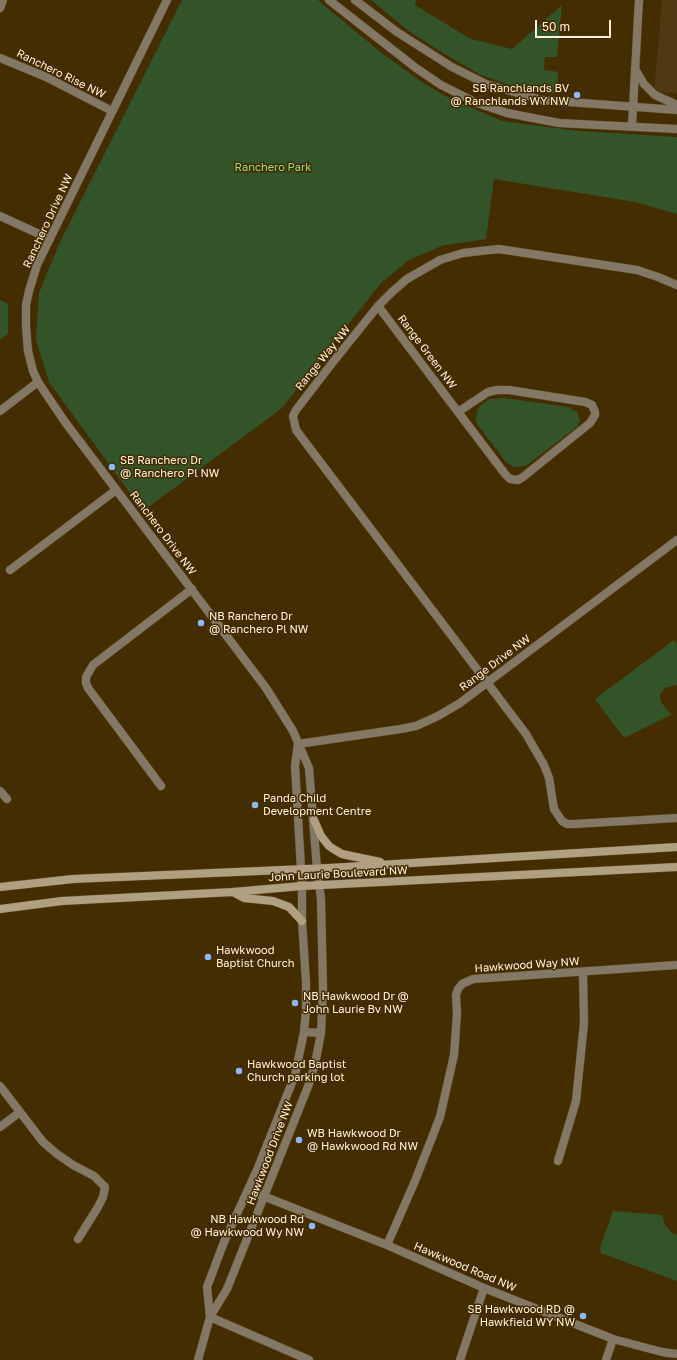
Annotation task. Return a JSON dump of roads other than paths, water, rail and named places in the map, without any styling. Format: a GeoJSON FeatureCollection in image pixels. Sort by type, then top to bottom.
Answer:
{"type":"FeatureCollection","features":[{"type":"Feature","properties":{"kind":"main road"},"geometry":{"type":"LineString","coordinates":[[314,820],[321,836],[329,846],[335,850],[342,854],[389,864]]}},
{"type":"Feature","properties":{"kind":"main road","name":"John Laurie Boulevard NW"},"geometry":{"type":"LineString","coordinates":[[0,888],[73,878],[317,869],[677,847]]}},
{"type":"Feature","properties":{"kind":"main road","name":"John Laurie Boulevard NW"},"geometry":{"type":"LineString","coordinates":[[0,909],[62,900],[677,867]]}},
{"type":"Feature","properties":{"kind":"main road"},"geometry":{"type":"LineString","coordinates":[[233,892],[244,898],[273,901],[289,907],[302,921]]}},
{"type":"Feature","properties":{"kind":"street"},"geometry":{"type":"LineString","coordinates":[[0,8],[3,0]]}},
{"type":"Feature","properties":{"kind":"street","name":"Ranchero Drive NW"},"geometry":{"type":"LineString","coordinates":[[167,0],[37,265],[26,304],[28,351],[38,382],[65,422],[192,589],[270,694],[287,720],[309,768],[317,869]]}},
{"type":"Feature","properties":{"kind":"street"},"geometry":{"type":"LineString","coordinates":[[329,0],[416,68],[441,85],[477,103],[507,113],[559,123],[677,129]]}},
{"type":"Feature","properties":{"kind":"street"},"geometry":{"type":"LineString","coordinates":[[355,0],[397,32],[452,67],[486,84],[542,100],[632,108],[677,110]]}},
{"type":"Feature","properties":{"kind":"street"},"geometry":{"type":"LineString","coordinates":[[632,126],[639,0]]}},
{"type":"Feature","properties":{"kind":"street","name":"Ranchero Rise NW"},"geometry":{"type":"LineString","coordinates":[[0,58],[46,77],[112,111]]}},
{"type":"Feature","properties":{"kind":"street"},"geometry":{"type":"LineString","coordinates":[[635,70],[644,84],[655,95],[677,105]]}},
{"type":"Feature","properties":{"kind":"street"},"geometry":{"type":"LineString","coordinates":[[0,216],[50,239]]}},
{"type":"Feature","properties":{"kind":"street","name":"Range Way NW"},"geometry":{"type":"LineString","coordinates":[[677,284],[658,276],[637,270],[499,249],[463,253],[440,260],[407,279],[378,306],[296,410],[293,416],[296,430],[536,749],[549,778],[554,809],[562,821],[567,824],[574,824],[677,818]]}},
{"type":"Feature","properties":{"kind":"street","name":"Range Green NW"},"geometry":{"type":"LineString","coordinates":[[378,306],[458,412],[505,474],[510,479],[518,480],[523,477],[590,423],[595,415],[594,408],[585,402],[509,390],[488,392],[458,412]]}},
{"type":"Feature","properties":{"kind":"street"},"geometry":{"type":"LineString","coordinates":[[0,411],[38,382]]}},
{"type":"Feature","properties":{"kind":"street"},"geometry":{"type":"LineString","coordinates":[[10,570],[116,490]]}},
{"type":"Feature","properties":{"kind":"street","name":"Range Drive NW"},"geometry":{"type":"LineString","coordinates":[[298,744],[416,726],[438,716],[460,703],[677,540]]}},
{"type":"Feature","properties":{"kind":"street"},"geometry":{"type":"LineString","coordinates":[[161,786],[88,688],[86,677],[93,665],[192,589]]}},
{"type":"Feature","properties":{"kind":"street"},"geometry":{"type":"LineString","coordinates":[[298,744],[295,766],[301,869]]}},
{"type":"Feature","properties":{"kind":"street"},"geometry":{"type":"LineString","coordinates":[[0,791],[6,799]]}},
{"type":"Feature","properties":{"kind":"street","name":"Hawkwood Drive NW"},"geometry":{"type":"LineString","coordinates":[[210,1317],[207,1287],[224,1242],[248,1190],[295,1075],[304,1032],[306,982],[302,921],[301,869]]}},
{"type":"Feature","properties":{"kind":"street","name":"Hawkwood Drive NW"},"geometry":{"type":"LineString","coordinates":[[198,1360],[210,1317],[227,1289],[265,1197],[309,1084],[315,1064],[321,1033],[323,981],[321,900],[317,869]]}},
{"type":"Feature","properties":{"kind":"street","name":"Hawkwood Way NW"},"geometry":{"type":"LineString","coordinates":[[387,1245],[415,1181],[440,1117],[454,1055],[457,1014],[456,995],[458,989],[467,981],[473,979],[677,965]]}},
{"type":"Feature","properties":{"kind":"street"},"geometry":{"type":"LineString","coordinates":[[558,1161],[576,1101],[584,1023],[583,972]]}},
{"type":"Feature","properties":{"kind":"street"},"geometry":{"type":"LineString","coordinates":[[304,1032],[321,1033]]}},
{"type":"Feature","properties":{"kind":"street"},"geometry":{"type":"LineString","coordinates":[[0,1086],[43,1142],[73,1165],[94,1176],[105,1187],[103,1197],[98,1207],[78,1239]]}},
{"type":"Feature","properties":{"kind":"street"},"geometry":{"type":"LineString","coordinates":[[0,1127],[20,1112]]}},
{"type":"Feature","properties":{"kind":"street","name":"Hawkwood Road NW"},"geometry":{"type":"LineString","coordinates":[[248,1190],[387,1245],[484,1288],[613,1339],[662,1352],[677,1354]]}},
{"type":"Feature","properties":{"kind":"street"},"geometry":{"type":"LineString","coordinates":[[460,1360],[484,1288]]}},
{"type":"Feature","properties":{"kind":"street"},"geometry":{"type":"LineString","coordinates":[[210,1317],[309,1360]]}},
{"type":"Feature","properties":{"kind":"street"},"geometry":{"type":"LineString","coordinates":[[606,1360],[613,1339]]}},
{"type":"Feature","properties":{"kind":"place","name":"SB Ranchlands BV @ Ranchlands WY NW"},"geometry":{"type":"Point","coordinates":[577,95]}},
{"type":"Feature","properties":{"kind":"place","name":"SB Ranchero Dr @ Ranchero Pl NW"},"geometry":{"type":"Point","coordinates":[112,467]}},
{"type":"Feature","properties":{"kind":"place","name":"NB Ranchero Dr @ Ranchero Pl NW"},"geometry":{"type":"Point","coordinates":[201,623]}},
{"type":"Feature","properties":{"kind":"place","name":"Panda Child Development Centre"},"geometry":{"type":"Point","coordinates":[255,805]}},
{"type":"Feature","properties":{"kind":"place","name":"Hawkwood Baptist Church"},"geometry":{"type":"Point","coordinates":[208,957]}},
{"type":"Feature","properties":{"kind":"place","name":"NB Hawkwood Dr @ John Laurie Bv NW"},"geometry":{"type":"Point","coordinates":[295,1003]}},
{"type":"Feature","properties":{"kind":"place","name":"Hawkwood Baptist Church parking lot"},"geometry":{"type":"Point","coordinates":[239,1071]}},
{"type":"Feature","properties":{"kind":"place","name":"WB Hawkwood Dr @ Hawkwood Rd NW"},"geometry":{"type":"Point","coordinates":[299,1140]}},
{"type":"Feature","properties":{"kind":"place","name":"NB Hawkwood Rd @ Hawkwood Wy NW"},"geometry":{"type":"Point","coordinates":[312,1226]}},
{"type":"Feature","properties":{"kind":"place","name":"SB Hawkwood RD @ Hawkfield WY NW"},"geometry":{"type":"Point","coordinates":[583,1316]}},
{"type":"Feature","properties":{"kind":"park label","name":"Ranchero Park"},"geometry":{"type":"Point","coordinates":[273,168]}}]}
